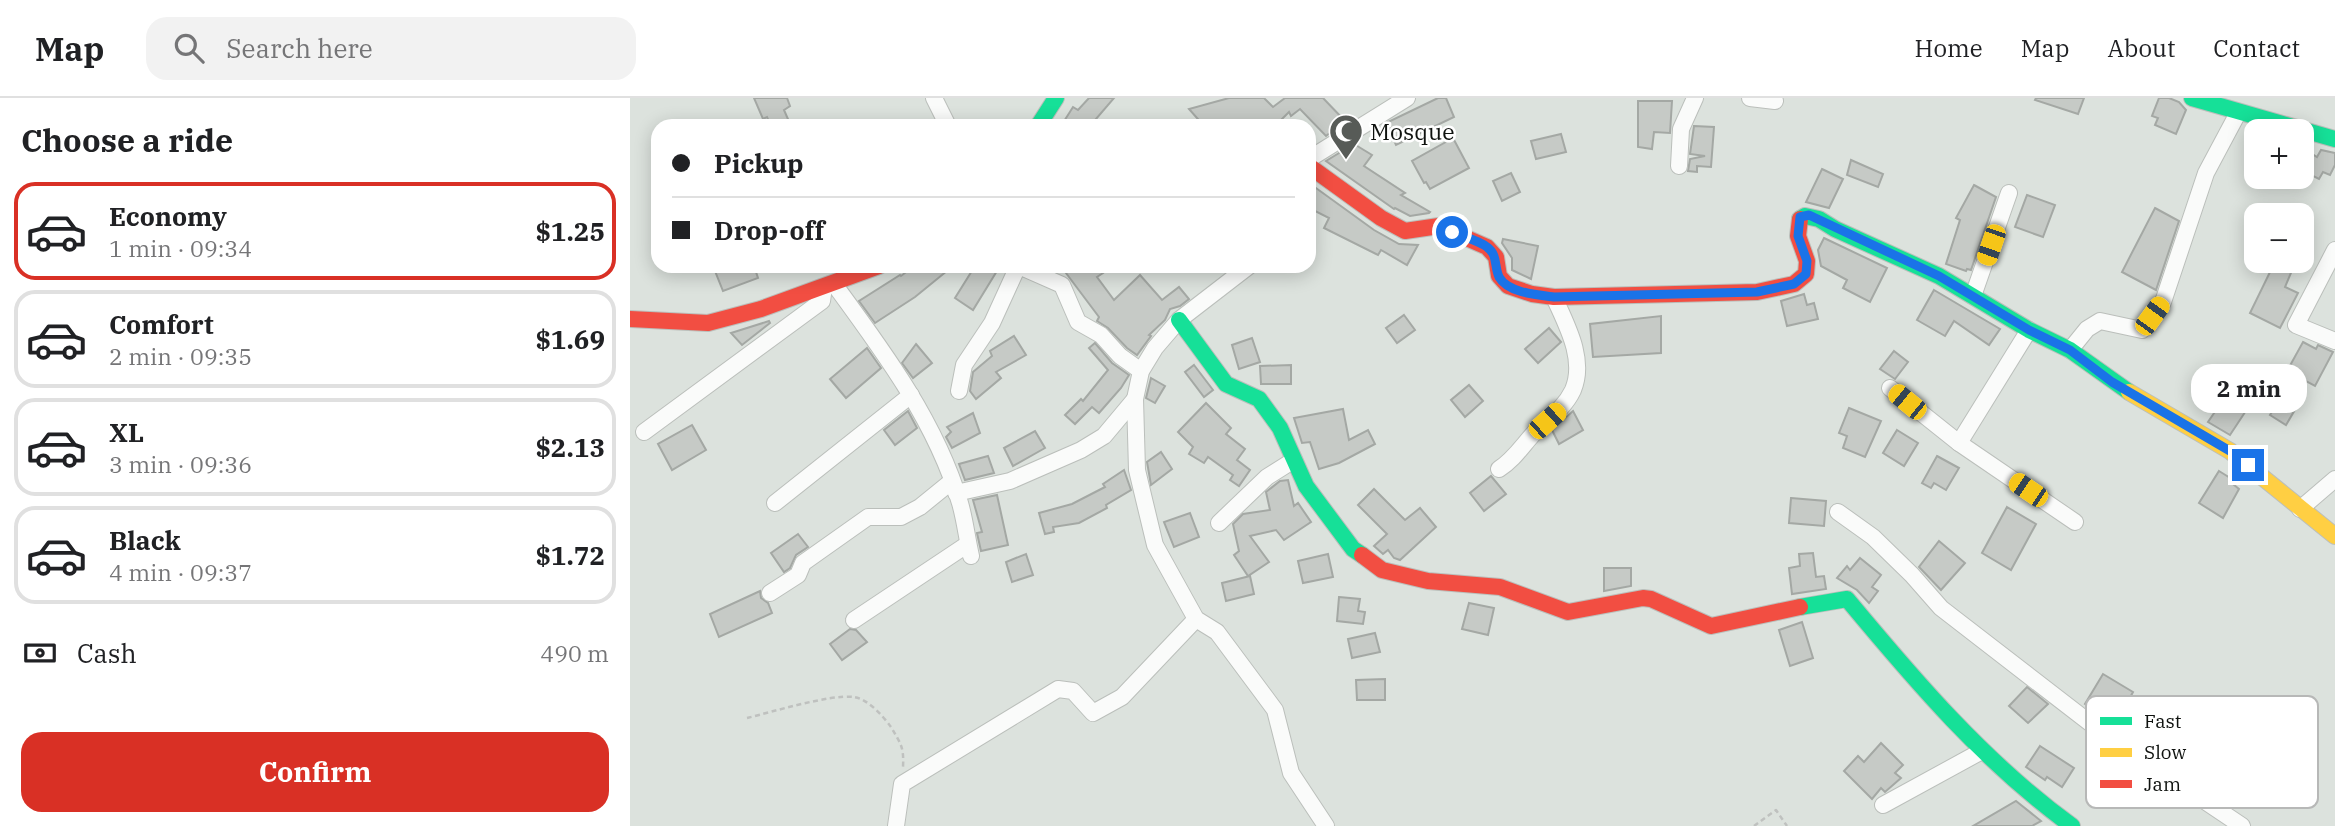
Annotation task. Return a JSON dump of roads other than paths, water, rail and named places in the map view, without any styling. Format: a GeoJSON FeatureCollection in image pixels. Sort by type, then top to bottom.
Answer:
{"type":"FeatureCollection","features":[{"type":"Feature","properties":{"kind":"street"},"geometry":{"type":"LineString","coordinates":[[934,98],[944,119]]}},
{"type":"Feature","properties":{"kind":"street"},"geometry":{"type":"LineString","coordinates":[[1042,119],[1056,98]]}},
{"type":"Feature","properties":{"kind":"street"},"geometry":{"type":"LineString","coordinates":[[1316,155],[1407,98]]}},
{"type":"Feature","properties":{"kind":"street"},"geometry":{"type":"LineString","coordinates":[[1679,166],[1681,129],[1695,98]]}},
{"type":"Feature","properties":{"kind":"street"},"geometry":{"type":"LineString","coordinates":[[1750,98],[1775,101]]}},
{"type":"Feature","properties":{"kind":"street"},"geometry":{"type":"LineString","coordinates":[[2192,98],[2335,139]]}},
{"type":"Feature","properties":{"kind":"street"},"geometry":{"type":"LineString","coordinates":[[2070,350],[2087,328],[2100,321],[2142,330],[2163,302],[2206,173],[2238,113]]}},
{"type":"Feature","properties":{"kind":"street"},"geometry":{"type":"LineString","coordinates":[[1316,171],[1381,218],[1405,231],[1439,226],[1487,247],[1496,257],[1499,276],[1508,286],[1532,294],[1554,297],[1757,292],[1794,284],[1806,274],[1807,261],[1798,236],[1800,217],[1809,215],[1939,276],[2029,330],[2070,350],[2112,382],[2230,451],[2335,536]]}},
{"type":"Feature","properties":{"kind":"street"},"geometry":{"type":"LineString","coordinates":[[1973,296],[2009,193]]}},
{"type":"Feature","properties":{"kind":"street"},"geometry":{"type":"LineString","coordinates":[[2335,250],[2296,325],[2335,341]]}},
{"type":"Feature","properties":{"kind":"street"},"geometry":{"type":"LineString","coordinates":[[644,432],[822,301],[834,284],[834,273]]}},
{"type":"Feature","properties":{"kind":"street"},"geometry":{"type":"LineString","coordinates":[[630,321],[708,323],[761,309],[862,273]]}},
{"type":"Feature","properties":{"kind":"street"},"geometry":{"type":"LineString","coordinates":[[959,391],[964,365],[992,323],[1016,273]]}},
{"type":"Feature","properties":{"kind":"street"},"geometry":{"type":"LineString","coordinates":[[1035,273],[1062,285],[1078,322],[1101,335],[1119,356],[1141,371]]}},
{"type":"Feature","properties":{"kind":"street"},"geometry":{"type":"LineString","coordinates":[[1240,273],[1179,320],[1155,348],[1141,371],[1135,399],[1137,470],[1155,545],[1196,619],[1217,632],[1275,710],[1291,773],[1326,826]]}},
{"type":"Feature","properties":{"kind":"street"},"geometry":{"type":"LineString","coordinates":[[834,284],[897,369],[945,461],[969,550],[854,620]]}},
{"type":"Feature","properties":{"kind":"street"},"geometry":{"type":"LineString","coordinates":[[1499,469],[1510,462],[1535,432],[1559,410],[1573,389],[1576,371],[1574,341],[1554,297]]}},
{"type":"Feature","properties":{"kind":"street"},"geometry":{"type":"LineString","coordinates":[[1179,320],[1226,384],[1259,399],[1280,428],[1306,486],[1353,549],[1382,570],[1428,581],[1500,587],[1568,612],[1643,598],[1651,599],[1712,626],[1748,616],[1790,611],[1847,599],[1928,697],[1980,752],[2039,803],[2072,826]]}},
{"type":"Feature","properties":{"kind":"street"},"geometry":{"type":"LineString","coordinates":[[1959,443],[2029,330]]}},
{"type":"Feature","properties":{"kind":"street"},"geometry":{"type":"LineString","coordinates":[[1890,388],[1959,443],[2074,522]]}},
{"type":"Feature","properties":{"kind":"street"},"geometry":{"type":"LineString","coordinates":[[775,503],[911,396]]}},
{"type":"Feature","properties":{"kind":"street"},"geometry":{"type":"LineString","coordinates":[[771,593],[798,575],[803,563],[868,516],[901,517],[954,487],[1010,481],[1081,450],[1104,436],[1135,399]]}},
{"type":"Feature","properties":{"kind":"street"},"geometry":{"type":"LineString","coordinates":[[1219,523],[1267,477],[1294,460]]}},
{"type":"Feature","properties":{"kind":"street"},"geometry":{"type":"LineString","coordinates":[[2300,509],[2335,479]]}},
{"type":"Feature","properties":{"kind":"street"},"geometry":{"type":"LineString","coordinates":[[1838,512],[1873,537],[1941,608],[2086,720]]}},
{"type":"Feature","properties":{"kind":"street"},"geometry":{"type":"LineString","coordinates":[[896,826],[902,784],[1058,689],[1073,691],[1093,713],[1109,705],[1122,697],[1196,619]]}},
{"type":"Feature","properties":{"kind":"street"},"geometry":{"type":"LineString","coordinates":[[1883,804],[1980,752]]}},
{"type":"Feature","properties":{"kind":"street"},"geometry":{"type":"LineString","coordinates":[[2215,808],[2242,826]]}},
{"type":"Feature","properties":{"kind":"place","name":"Mosque"},"geometry":{"type":"Point","coordinates":[1346,161]}}]}
